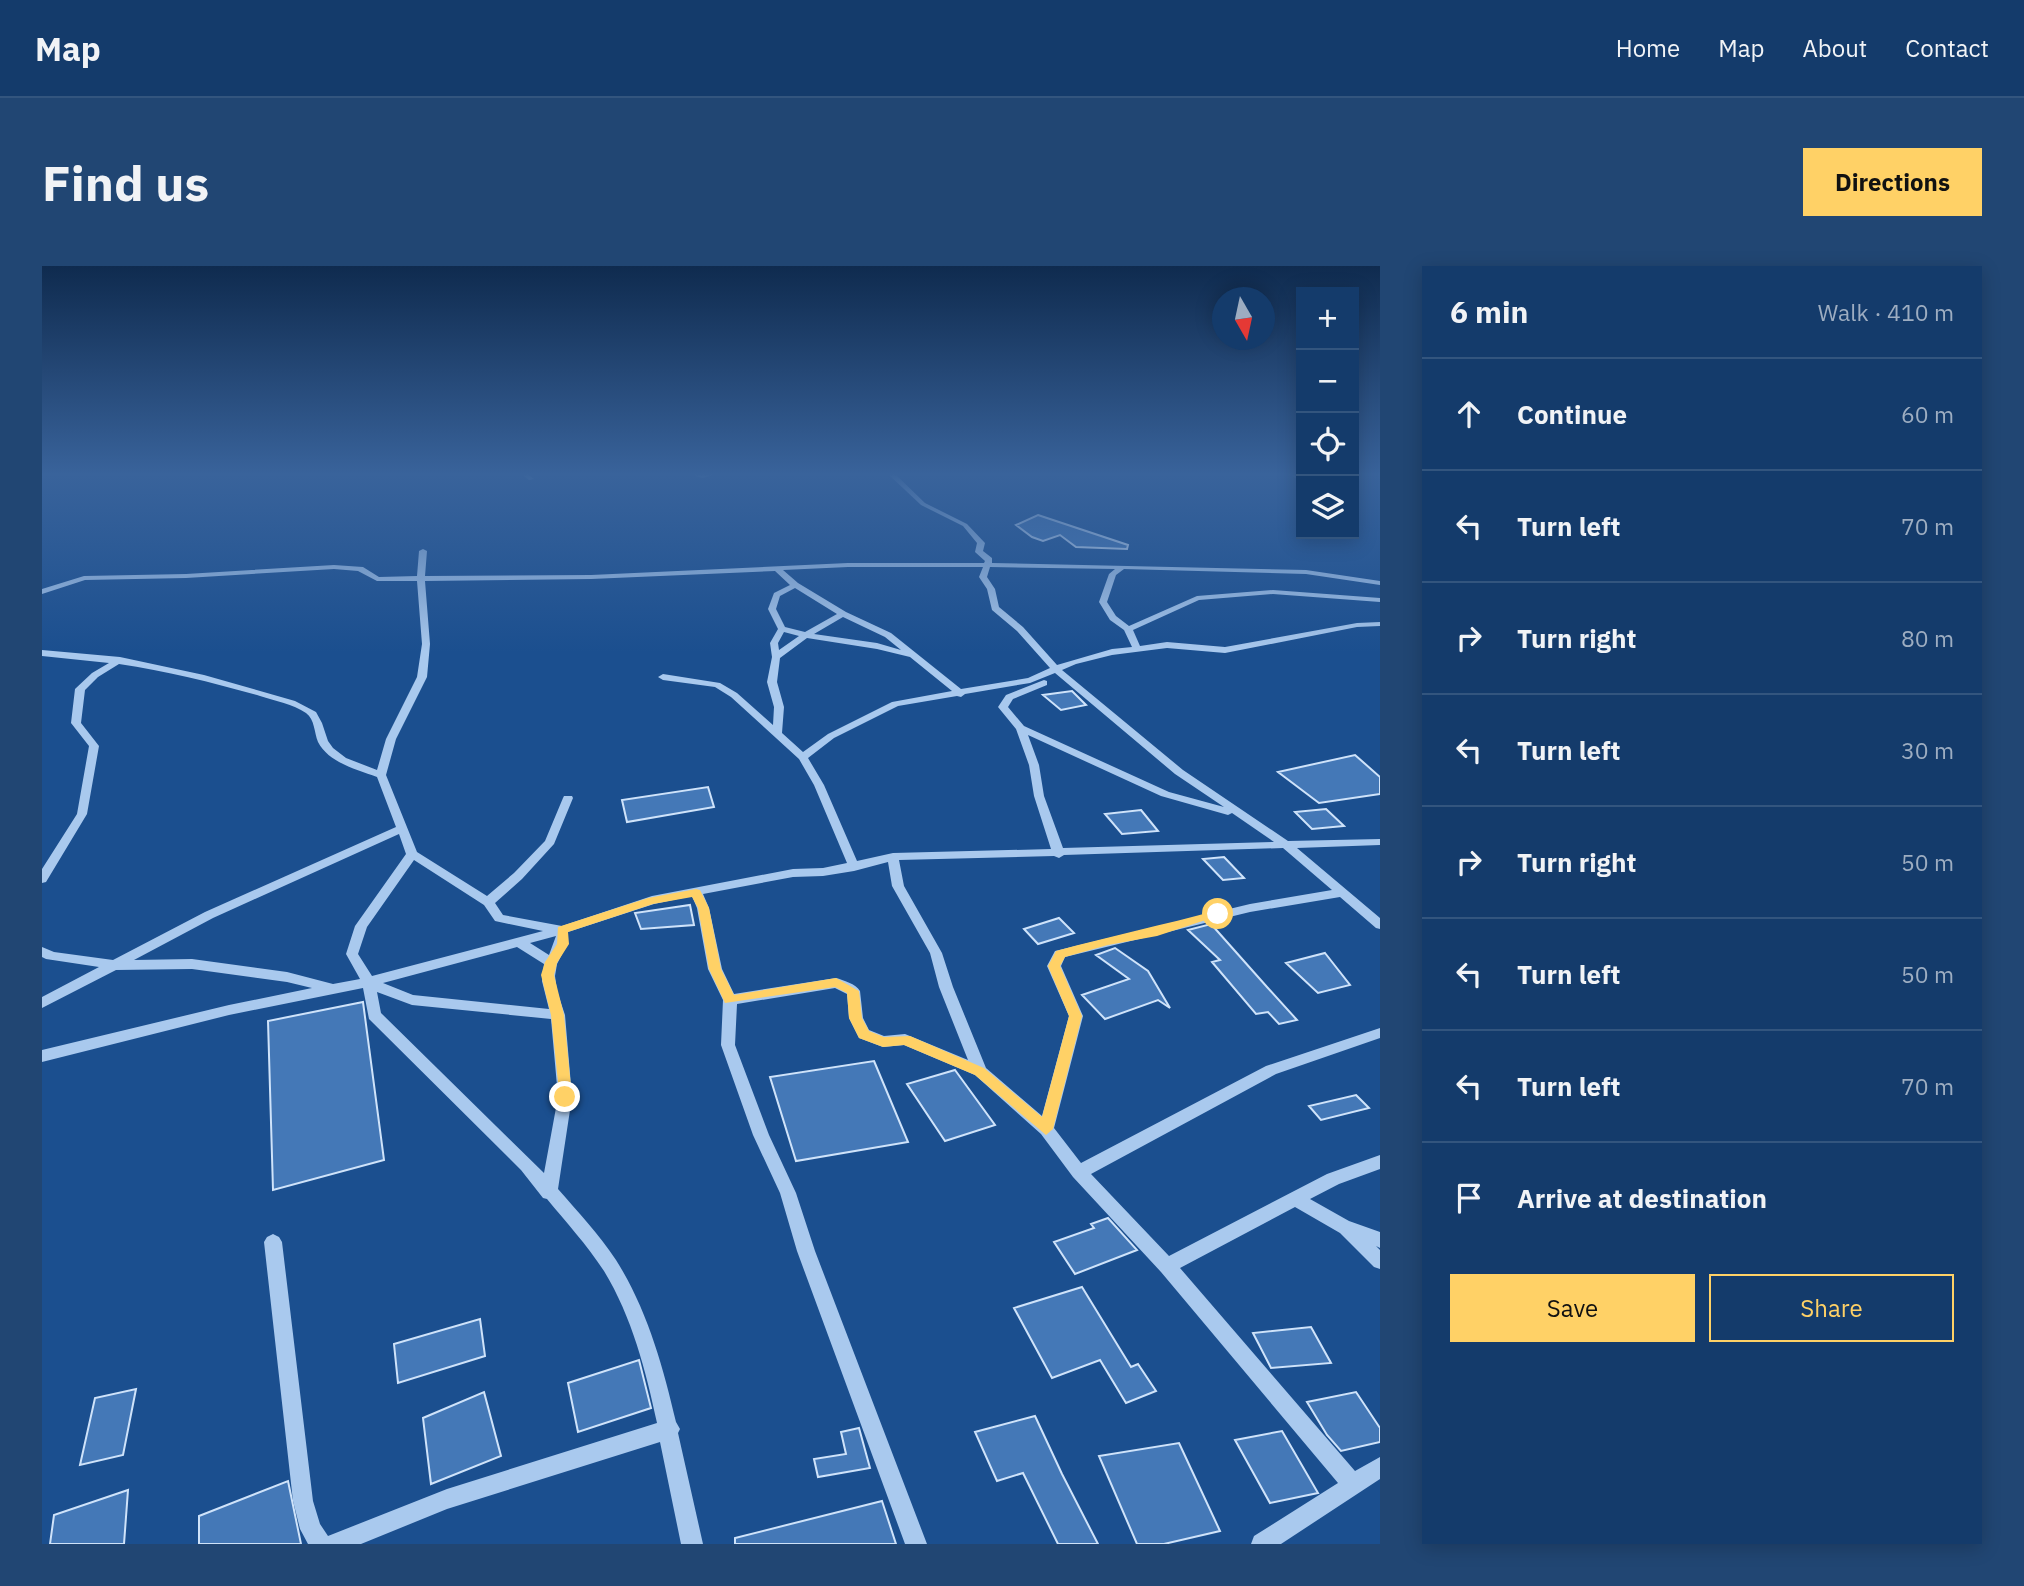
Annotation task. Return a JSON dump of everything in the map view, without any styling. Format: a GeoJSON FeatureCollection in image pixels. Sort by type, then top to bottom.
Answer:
{"type":"FeatureCollection","features":[{"type":"Feature","properties":{"kind":"street"},"geometry":{"type":"LineString","coordinates":[[974,533],[981,543],[979,552],[989,560],[983,577],[991,589],[995,608],[1020,629],[1056,670],[1161,758],[1286,845],[1380,925]]}},
{"type":"Feature","properties":{"kind":"street"},"geometry":{"type":"LineString","coordinates":[[423,551],[420,590],[426,644],[422,677],[391,739],[381,775],[412,854],[488,902],[499,918],[562,930]]}},
{"type":"Feature","properties":{"kind":"street"},"geometry":{"type":"LineString","coordinates":[[42,592],[84,578],[186,576],[334,567],[360,569],[377,579],[591,577],[848,565],[1041,565],[1306,572],[1380,583]]}},
{"type":"Feature","properties":{"kind":"street"},"geometry":{"type":"LineString","coordinates":[[776,568],[795,585],[843,614],[888,635],[961,694]]}},
{"type":"Feature","properties":{"kind":"street"},"geometry":{"type":"LineString","coordinates":[[1121,569],[1113,574],[1103,602],[1113,618],[1128,629],[1136,647]]}},
{"type":"Feature","properties":{"kind":"street"},"geometry":{"type":"LineString","coordinates":[[795,585],[777,595],[772,609],[782,629],[804,636],[877,646],[918,659]]}},
{"type":"Feature","properties":{"kind":"street"},"geometry":{"type":"LineString","coordinates":[[1128,629],[1197,598],[1273,592],[1380,600]]}},
{"type":"Feature","properties":{"kind":"street"},"geometry":{"type":"LineString","coordinates":[[775,657],[804,636],[843,614]]}},
{"type":"Feature","properties":{"kind":"street"},"geometry":{"type":"LineString","coordinates":[[803,757],[831,736],[895,704],[1030,680],[1092,657],[1136,647],[1167,645],[1225,650],[1357,625],[1380,624]]}},
{"type":"Feature","properties":{"kind":"street"},"geometry":{"type":"LineString","coordinates":[[777,735],[779,707],[772,682],[774,643],[782,629]]}},
{"type":"Feature","properties":{"kind":"street"},"geometry":{"type":"LineString","coordinates":[[42,653],[121,659],[208,678],[311,712],[320,727],[324,744],[336,755],[381,775]]}},
{"type":"Feature","properties":{"kind":"street"},"geometry":{"type":"LineString","coordinates":[[42,879],[82,814],[94,746],[76,723],[80,689],[95,675],[121,659]]}},
{"type":"Feature","properties":{"kind":"street"},"geometry":{"type":"LineString","coordinates":[[1056,670],[1041,685],[1009,697],[1003,707],[1021,728],[1034,765],[1039,796],[1059,854]]}},
{"type":"Feature","properties":{"kind":"street"},"geometry":{"type":"LineString","coordinates":[[663,677],[717,685],[734,695],[803,757],[819,785],[854,867]]}},
{"type":"Feature","properties":{"kind":"street"},"geometry":{"type":"LineString","coordinates":[[1021,728],[1165,794],[1242,816]]}},
{"type":"Feature","properties":{"kind":"street"},"geometry":{"type":"LineString","coordinates":[[488,902],[518,876],[550,842],[568,798]]}},
{"type":"Feature","properties":{"kind":"street"},"geometry":{"type":"LineString","coordinates":[[42,1003],[209,915],[403,828]]}},
{"type":"Feature","properties":{"kind":"street"},"geometry":{"type":"LineString","coordinates":[[42,1056],[229,1010],[369,982],[562,930],[652,900],[793,873],[854,867],[893,857],[968,853],[1059,854],[1192,846],[1380,842]]}},
{"type":"Feature","properties":{"kind":"street"},"geometry":{"type":"LineString","coordinates":[[412,854],[360,926],[352,954],[369,982],[374,1015],[436,1078],[499,1135],[587,1234],[610,1266],[630,1303],[655,1370],[670,1429],[692,1544]]}},
{"type":"Feature","properties":{"kind":"street"},"geometry":{"type":"LineString","coordinates":[[893,857],[898,886],[936,953],[946,987],[980,1072]]}},
{"type":"Feature","properties":{"kind":"street"},"geometry":{"type":"LineString","coordinates":[[696,892],[703,908],[715,969],[730,1000],[727,1045],[761,1135],[788,1193],[806,1251],[916,1544]]}},
{"type":"Feature","properties":{"kind":"street"},"geometry":{"type":"LineString","coordinates":[[1046,1129],[1076,1016],[1054,966],[1060,954],[1157,932],[1218,914],[1296,898],[1342,893]]}},
{"type":"Feature","properties":{"kind":"street"},"geometry":{"type":"LineString","coordinates":[[549,1193],[565,1097],[558,1015],[548,975],[551,962],[563,944],[562,930]]}},
{"type":"Feature","properties":{"kind":"street"},"geometry":{"type":"LineString","coordinates":[[519,942],[551,962]]}},
{"type":"Feature","properties":{"kind":"street"},"geometry":{"type":"LineString","coordinates":[[42,951],[51,956],[117,965],[191,964],[287,977],[333,989]]}},
{"type":"Feature","properties":{"kind":"street"},"geometry":{"type":"LineString","coordinates":[[369,982],[412,1000],[558,1015]]}},
{"type":"Feature","properties":{"kind":"street"},"geometry":{"type":"LineString","coordinates":[[730,1000],[836,983],[853,991],[856,1018],[864,1034],[883,1042],[905,1040],[980,1072],[1046,1129],[1079,1172],[1167,1266],[1353,1485]]}},
{"type":"Feature","properties":{"kind":"street"},"geometry":{"type":"LineString","coordinates":[[1079,1172],[1271,1070],[1380,1033]]}},
{"type":"Feature","properties":{"kind":"street"},"geometry":{"type":"LineString","coordinates":[[1167,1266],[1333,1179],[1380,1162]]}},
{"type":"Feature","properties":{"kind":"street"},"geometry":{"type":"LineString","coordinates":[[1295,1199],[1342,1226],[1380,1240]]}},
{"type":"Feature","properties":{"kind":"street"},"geometry":{"type":"LineString","coordinates":[[1342,1226],[1380,1261]]}},
{"type":"Feature","properties":{"kind":"street"},"geometry":{"type":"LineString","coordinates":[[272,1242],[303,1501],[311,1529],[321,1544]]}},
{"type":"Feature","properties":{"kind":"street"},"geometry":{"type":"LineString","coordinates":[[335,1544],[447,1499],[670,1429]]}},
{"type":"Feature","properties":{"kind":"street"},"geometry":{"type":"LineString","coordinates":[[1262,1544],[1380,1467]]}},
{"type":"Feature","properties":{"kind":"building"},"geometry":{"type":"Polygon","coordinates":[[[1026,533],[1091,533],[1128,545],[1127,549],[1076,547],[1060,535],[1043,541],[1026,533]]]}},
{"type":"Feature","properties":{"kind":"building"},"geometry":{"type":"Polygon","coordinates":[[[1072,691],[1086,705],[1061,710],[1043,695],[1072,691]]]}},
{"type":"Feature","properties":{"kind":"building"},"geometry":{"type":"Polygon","coordinates":[[[1355,755],[1380,777],[1380,794],[1319,803],[1278,772],[1355,755]]]}},
{"type":"Feature","properties":{"kind":"building"},"geometry":{"type":"Polygon","coordinates":[[[708,787],[714,807],[627,822],[622,800],[708,787]]]}},
{"type":"Feature","properties":{"kind":"building"},"geometry":{"type":"Polygon","coordinates":[[[1326,809],[1344,826],[1312,829],[1295,812],[1326,809]]]}},
{"type":"Feature","properties":{"kind":"building"},"geometry":{"type":"Polygon","coordinates":[[[1141,810],[1158,831],[1122,834],[1105,814],[1141,810]]]}},
{"type":"Feature","properties":{"kind":"building"},"geometry":{"type":"Polygon","coordinates":[[[1224,857],[1244,878],[1223,880],[1203,859],[1224,857]]]}},
{"type":"Feature","properties":{"kind":"building"},"geometry":{"type":"Polygon","coordinates":[[[690,905],[694,925],[641,929],[635,913],[690,905]]]}},
{"type":"Feature","properties":{"kind":"building"},"geometry":{"type":"Polygon","coordinates":[[[1059,918],[1074,933],[1038,944],[1024,929],[1059,918]]]}},
{"type":"Feature","properties":{"kind":"building"},"geometry":{"type":"Polygon","coordinates":[[[1211,924],[1297,1020],[1279,1024],[1268,1012],[1256,1014],[1212,962],[1220,960],[1188,930],[1211,924]]]}},
{"type":"Feature","properties":{"kind":"building"},"geometry":{"type":"Polygon","coordinates":[[[1115,948],[1148,971],[1170,1008],[1158,1000],[1105,1019],[1082,995],[1129,979],[1096,955],[1115,948]]]}},
{"type":"Feature","properties":{"kind":"building"},"geometry":{"type":"Polygon","coordinates":[[[1325,953],[1350,985],[1318,993],[1286,963],[1325,953]]]}},
{"type":"Feature","properties":{"kind":"building"},"geometry":{"type":"Polygon","coordinates":[[[363,1002],[384,1160],[273,1190],[268,1021],[363,1002]]]}},
{"type":"Feature","properties":{"kind":"building"},"geometry":{"type":"Polygon","coordinates":[[[874,1061],[908,1142],[796,1161],[770,1077],[874,1061]]]}},
{"type":"Feature","properties":{"kind":"building"},"geometry":{"type":"Polygon","coordinates":[[[955,1070],[995,1125],[945,1141],[907,1084],[955,1070]]]}},
{"type":"Feature","properties":{"kind":"building"},"geometry":{"type":"Polygon","coordinates":[[[1356,1095],[1369,1108],[1321,1120],[1309,1106],[1356,1095]]]}},
{"type":"Feature","properties":{"kind":"building"},"geometry":{"type":"Polygon","coordinates":[[[1108,1218],[1137,1250],[1075,1274],[1054,1242],[1094,1228],[1091,1224],[1108,1218]]]}},
{"type":"Feature","properties":{"kind":"building"},"geometry":{"type":"Polygon","coordinates":[[[1082,1287],[1131,1367],[1138,1364],[1156,1391],[1126,1403],[1100,1360],[1052,1378],[1014,1308],[1082,1287]]]}},
{"type":"Feature","properties":{"kind":"building"},"geometry":{"type":"Polygon","coordinates":[[[480,1319],[485,1356],[398,1383],[394,1344],[480,1319]]]}},
{"type":"Feature","properties":{"kind":"building"},"geometry":{"type":"Polygon","coordinates":[[[1311,1327],[1331,1363],[1271,1368],[1253,1333],[1311,1327]]]}},
{"type":"Feature","properties":{"kind":"building"},"geometry":{"type":"Polygon","coordinates":[[[639,1360],[651,1408],[578,1432],[568,1383],[639,1360]]]}},
{"type":"Feature","properties":{"kind":"building"},"geometry":{"type":"Polygon","coordinates":[[[136,1389],[123,1455],[80,1465],[95,1398],[136,1389]]]}},
{"type":"Feature","properties":{"kind":"building"},"geometry":{"type":"Polygon","coordinates":[[[484,1392],[501,1456],[431,1484],[423,1418],[484,1392]]]}},
{"type":"Feature","properties":{"kind":"building"},"geometry":{"type":"Polygon","coordinates":[[[1356,1392],[1380,1428],[1380,1442],[1341,1451],[1327,1435],[1307,1402],[1356,1392]]]}},
{"type":"Feature","properties":{"kind":"building"},"geometry":{"type":"Polygon","coordinates":[[[1035,1416],[1098,1544],[1058,1544],[1023,1473],[997,1481],[975,1432],[1035,1416]]]}},
{"type":"Feature","properties":{"kind":"building"},"geometry":{"type":"Polygon","coordinates":[[[859,1428],[870,1468],[818,1477],[814,1459],[846,1454],[841,1432],[859,1428]]]}},
{"type":"Feature","properties":{"kind":"building"},"geometry":{"type":"Polygon","coordinates":[[[1282,1431],[1318,1493],[1270,1503],[1235,1440],[1282,1431]]]}},
{"type":"Feature","properties":{"kind":"building"},"geometry":{"type":"Polygon","coordinates":[[[1179,1443],[1220,1531],[1164,1544],[1137,1544],[1099,1456],[1179,1443]]]}},
{"type":"Feature","properties":{"kind":"building"},"geometry":{"type":"Polygon","coordinates":[[[288,1481],[301,1544],[199,1544],[199,1516],[288,1481]]]}},
{"type":"Feature","properties":{"kind":"building"},"geometry":{"type":"Polygon","coordinates":[[[128,1490],[124,1544],[50,1544],[54,1515],[128,1490]]]}},
{"type":"Feature","properties":{"kind":"building"},"geometry":{"type":"Polygon","coordinates":[[[882,1501],[896,1544],[735,1544],[735,1538],[882,1501]]]}},
{"type":"Feature","properties":{"kind":"route"},"geometry":{"type":"LineString","coordinates":[[565,1097],[558,1015],[548,975],[551,962],[563,944],[562,930],[652,900],[696,892],[703,908],[715,969],[730,1000],[836,983],[853,991],[856,1018],[864,1034],[883,1042],[905,1040],[980,1072],[1046,1129],[1076,1016],[1054,966],[1060,954],[1157,932],[1218,914]]}}]}
